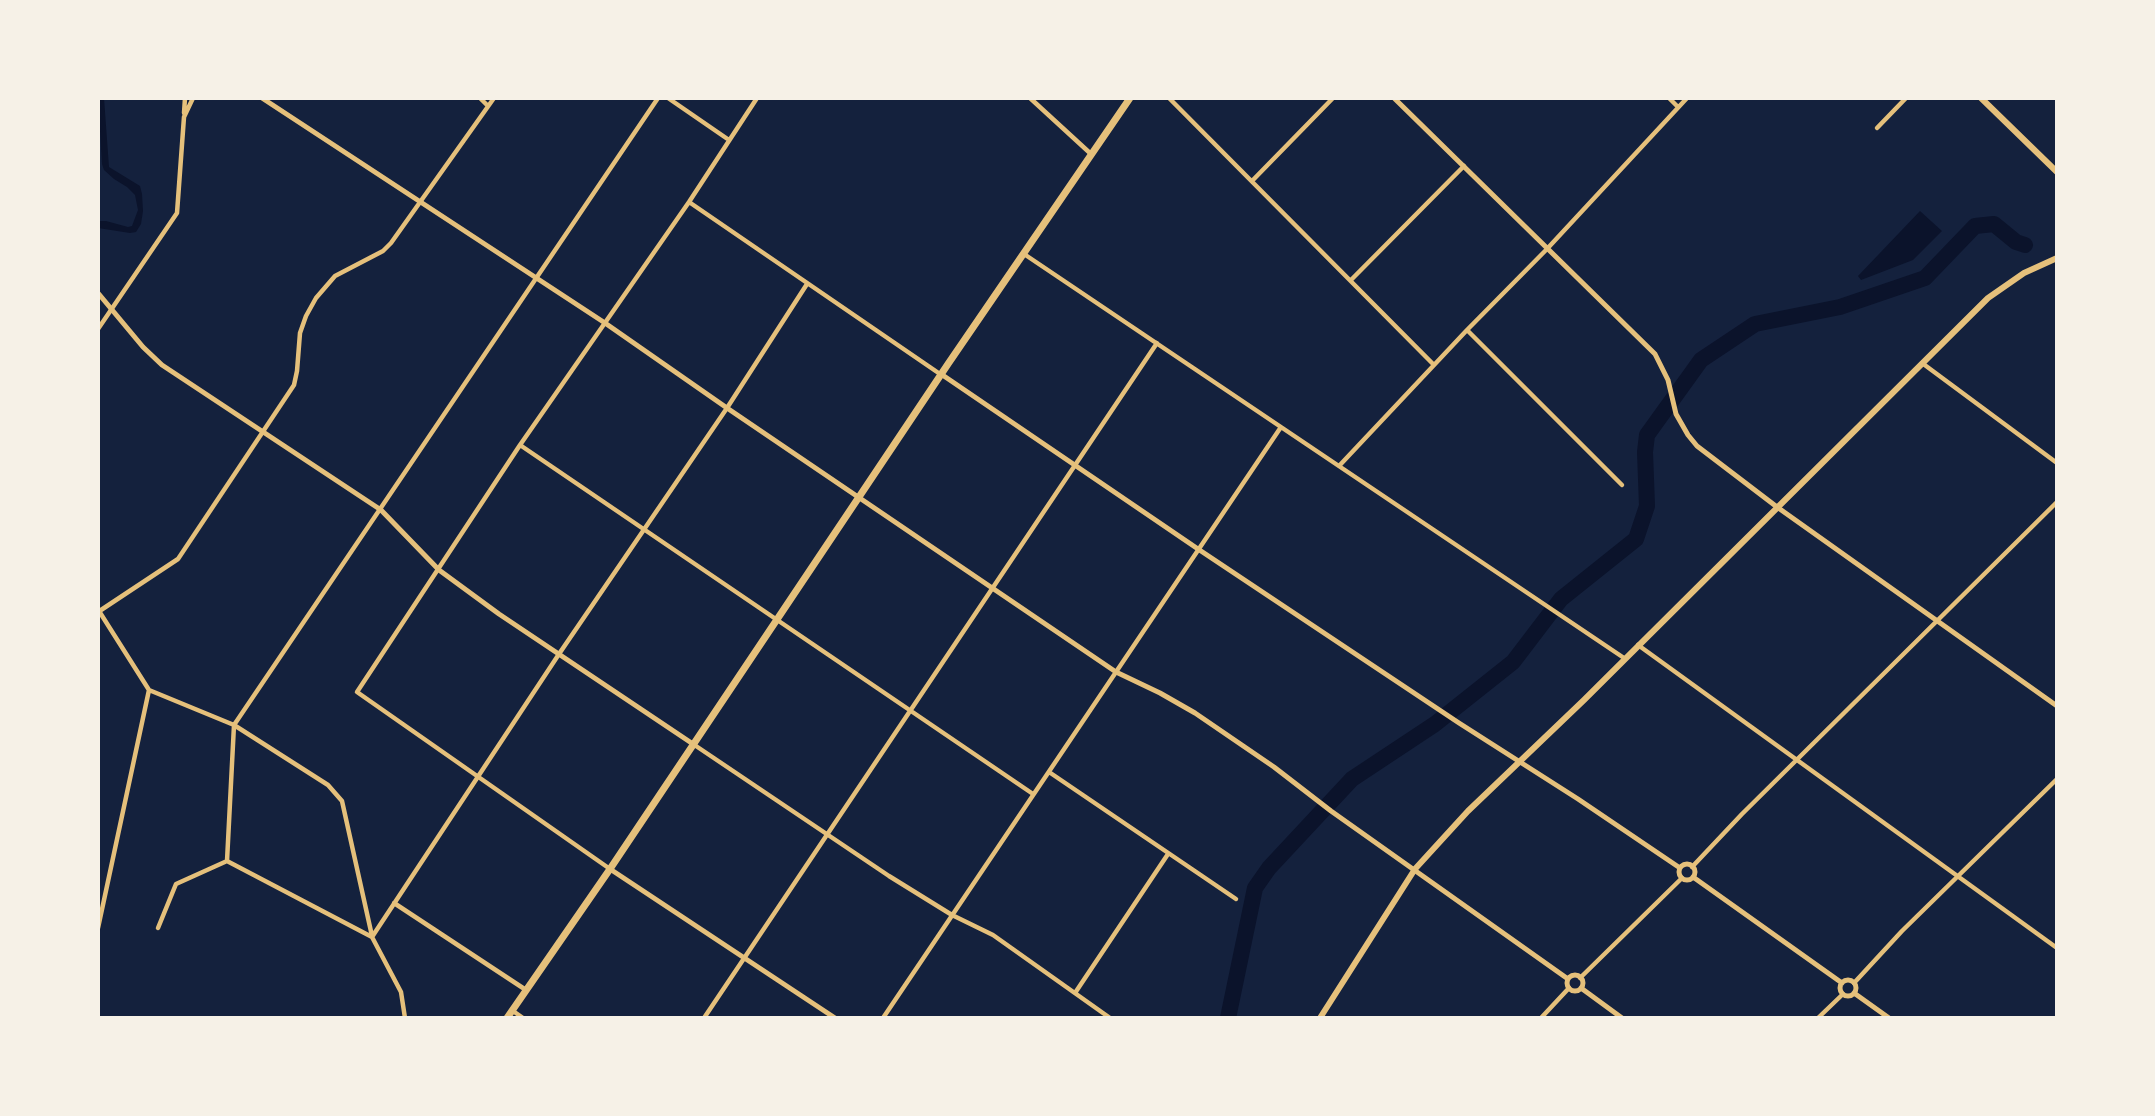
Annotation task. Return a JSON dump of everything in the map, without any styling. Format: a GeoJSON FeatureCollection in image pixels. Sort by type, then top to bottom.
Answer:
{"type":"FeatureCollection","features":[{"type":"Feature","properties":{"kind":"main road"},"geometry":{"type":"LineString","coordinates":[[507,1018],[1130,98]]}},
{"type":"Feature","properties":{"kind":"main road"},"geometry":{"type":"LineString","coordinates":[[1981,98],[2057,172]]}},
{"type":"Feature","properties":{"kind":"main road"},"geometry":{"type":"LineString","coordinates":[[1320,1018],[1415,869],[1468,811],[1988,298],[2024,273],[2057,258]]}},
{"type":"Feature","properties":{"kind":"street"},"geometry":{"type":"LineString","coordinates":[[98,329],[177,213],[185,98]]}},
{"type":"Feature","properties":{"kind":"street"},"geometry":{"type":"LineString","coordinates":[[184,117],[193,98]]}},
{"type":"Feature","properties":{"kind":"street"},"geometry":{"type":"LineString","coordinates":[[262,98],[605,323],[1116,672],[1195,713],[1568,979]]}},
{"type":"Feature","properties":{"kind":"street"},"geometry":{"type":"LineString","coordinates":[[480,98],[487,105]]}},
{"type":"Feature","properties":{"kind":"street"},"geometry":{"type":"LineString","coordinates":[[405,1018],[401,992],[372,937],[342,801],[328,785],[234,725],[149,690],[98,612],[178,559],[294,385],[300,333],[316,298],[335,276],[383,251],[494,98]]}},
{"type":"Feature","properties":{"kind":"street"},"geometry":{"type":"LineString","coordinates":[[227,861],[234,725],[658,98]]}},
{"type":"Feature","properties":{"kind":"street"},"geometry":{"type":"LineString","coordinates":[[668,98],[729,140]]}},
{"type":"Feature","properties":{"kind":"street"},"geometry":{"type":"LineString","coordinates":[[757,98],[689,202],[520,445],[357,692],[478,779],[835,1018]]}},
{"type":"Feature","properties":{"kind":"street"},"geometry":{"type":"LineString","coordinates":[[1030,98],[1092,155]]}},
{"type":"Feature","properties":{"kind":"street"},"geometry":{"type":"LineString","coordinates":[[1169,98],[1434,365]]}},
{"type":"Feature","properties":{"kind":"street"},"geometry":{"type":"LineString","coordinates":[[1252,181],[1333,98]]}},
{"type":"Feature","properties":{"kind":"street"},"geometry":{"type":"LineString","coordinates":[[1394,98],[1656,355],[1668,380],[1676,414],[1697,446],[1777,507],[2057,706]]}},
{"type":"Feature","properties":{"kind":"street"},"geometry":{"type":"LineString","coordinates":[[1669,98],[1678,107]]}},
{"type":"Feature","properties":{"kind":"street"},"geometry":{"type":"LineString","coordinates":[[1339,466],[1687,98]]}},
{"type":"Feature","properties":{"kind":"street"},"geometry":{"type":"LineString","coordinates":[[1877,128],[1906,98]]}},
{"type":"Feature","properties":{"kind":"street"},"geometry":{"type":"LineString","coordinates":[[1351,280],[1465,166]]}},
{"type":"Feature","properties":{"kind":"street"},"geometry":{"type":"LineString","coordinates":[[689,202],[1199,549],[1681,868]]}},
{"type":"Feature","properties":{"kind":"street"},"geometry":{"type":"LineString","coordinates":[[1024,253],[1624,658]]}},
{"type":"Feature","properties":{"kind":"street"},"geometry":{"type":"LineString","coordinates":[[372,937],[559,654],[727,408],[807,284]]}},
{"type":"Feature","properties":{"kind":"street"},"geometry":{"type":"LineString","coordinates":[[98,293],[149,354],[162,365],[262,434],[381,510],[439,570],[827,835],[952,915],[993,935],[1110,1018]]}},
{"type":"Feature","properties":{"kind":"street"},"geometry":{"type":"LineString","coordinates":[[1467,330],[1622,485]]}},
{"type":"Feature","properties":{"kind":"street"},"geometry":{"type":"LineString","coordinates":[[705,1018],[1157,344]]}},
{"type":"Feature","properties":{"kind":"street"},"geometry":{"type":"LineString","coordinates":[[1921,362],[2057,463]]}},
{"type":"Feature","properties":{"kind":"street"},"geometry":{"type":"LineString","coordinates":[[883,1018],[1281,427]]}},
{"type":"Feature","properties":{"kind":"street"},"geometry":{"type":"LineString","coordinates":[[520,445],[1033,793]]}},
{"type":"Feature","properties":{"kind":"street"},"geometry":{"type":"LineString","coordinates":[[1692,867],[1742,814],[2057,502]]}},
{"type":"Feature","properties":{"kind":"street"},"geometry":{"type":"LineString","coordinates":[[1637,645],[2057,948]]}},
{"type":"Feature","properties":{"kind":"street"},"geometry":{"type":"LineString","coordinates":[[98,928],[149,690]]}},
{"type":"Feature","properties":{"kind":"street"},"geometry":{"type":"LineString","coordinates":[[1049,772],[1236,900]]}},
{"type":"Feature","properties":{"kind":"street"},"geometry":{"type":"LineString","coordinates":[[1854,983],[1902,930],[2057,779]]}},
{"type":"Feature","properties":{"kind":"street"},"geometry":{"type":"LineString","coordinates":[[1075,993],[1168,854]]}},
{"type":"Feature","properties":{"kind":"street"},"geometry":{"type":"LineString","coordinates":[[158,928],[176,884],[227,861]]}},
{"type":"Feature","properties":{"kind":"street"},"geometry":{"type":"LineString","coordinates":[[227,861],[372,937]]}},
{"type":"Feature","properties":{"kind":"street"},"geometry":{"type":"LineString","coordinates":[[1681,868],[1686,865],[1692,867]]}},
{"type":"Feature","properties":{"kind":"street"},"geometry":{"type":"LineString","coordinates":[[1692,867],[1693,877]]}},
{"type":"Feature","properties":{"kind":"street"},"geometry":{"type":"LineString","coordinates":[[1681,868],[1682,878]]}},
{"type":"Feature","properties":{"kind":"street"},"geometry":{"type":"LineString","coordinates":[[1682,878],[1689,880],[1693,877]]}},
{"type":"Feature","properties":{"kind":"street"},"geometry":{"type":"LineString","coordinates":[[1693,877],[1842,984]]}},
{"type":"Feature","properties":{"kind":"street"},"geometry":{"type":"LineString","coordinates":[[1580,978],[1682,878]]}},
{"type":"Feature","properties":{"kind":"street"},"geometry":{"type":"LineString","coordinates":[[394,903],[526,990]]}},
{"type":"Feature","properties":{"kind":"street"},"geometry":{"type":"LineString","coordinates":[[1568,979],[1574,976],[1580,978]]}},
{"type":"Feature","properties":{"kind":"street"},"geometry":{"type":"LineString","coordinates":[[1580,978],[1581,988]]}},
{"type":"Feature","properties":{"kind":"street"},"geometry":{"type":"LineString","coordinates":[[1568,979],[1569,988],[1574,991],[1581,988]]}},
{"type":"Feature","properties":{"kind":"street"},"geometry":{"type":"LineString","coordinates":[[1847,980],[1854,983],[1854,993],[1850,996],[1843,994],[1840,988],[1842,984],[1847,980]]}},
{"type":"Feature","properties":{"kind":"street"},"geometry":{"type":"LineString","coordinates":[[1541,1018],[1569,988]]}},
{"type":"Feature","properties":{"kind":"street"},"geometry":{"type":"LineString","coordinates":[[1581,988],[1622,1018]]}},
{"type":"Feature","properties":{"kind":"street"},"geometry":{"type":"LineString","coordinates":[[1854,993],[1889,1018]]}},
{"type":"Feature","properties":{"kind":"street"},"geometry":{"type":"LineString","coordinates":[[1818,1018],[1843,994]]}},
{"type":"Feature","properties":{"kind":"street"},"geometry":{"type":"LineString","coordinates":[[512,1011],[523,1018]]}},
{"type":"Feature","properties":{"kind":"water"},"geometry":{"type":"Polygon","coordinates":[[[98,98],[104,98],[109,167],[140,186],[143,211],[141,224],[136,232],[98,228],[98,221],[132,226],[138,210],[135,195],[104,170],[98,98]]]}},
{"type":"Feature","properties":{"kind":"water"},"geometry":{"type":"Polygon","coordinates":[[[1920,211],[1942,231],[1913,260],[1861,280],[1858,276],[1920,211]]]}},
{"type":"Feature","properties":{"kind":"waterway"},"geometry":{"type":"LineString","coordinates":[[1228,1018],[1255,888],[1269,868],[1352,779],[1435,724],[1513,662],[1561,599],[1636,539],[1647,506],[1647,435],[1701,360],[1755,324],[1840,307],[1925,278],[1975,226],[1994,224],[2016,242],[2025,245]]}}]}
